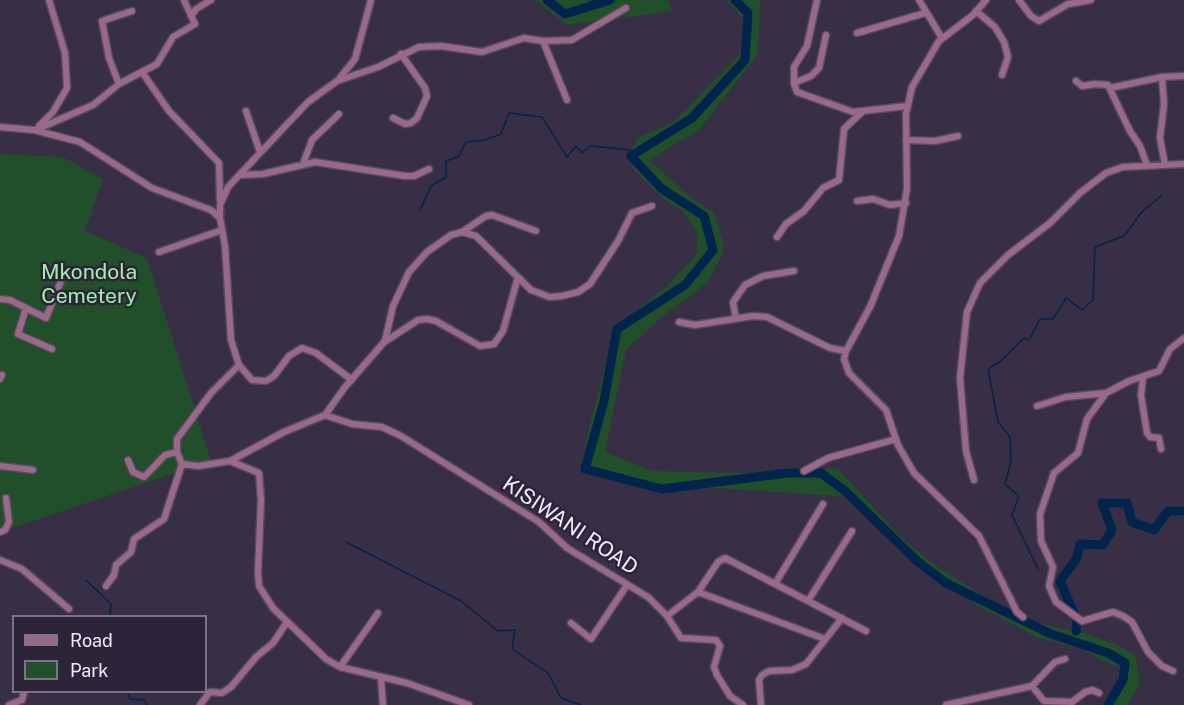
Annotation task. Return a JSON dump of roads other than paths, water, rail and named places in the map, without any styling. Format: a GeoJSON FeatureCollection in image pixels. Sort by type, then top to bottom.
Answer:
{"type":"FeatureCollection","features":[{"type":"Feature","properties":{"kind":"street"},"geometry":{"type":"LineString","coordinates":[[34,130],[53,112],[67,88],[65,53],[48,0]]}},
{"type":"Feature","properties":{"kind":"street"},"geometry":{"type":"LineString","coordinates":[[34,130],[93,105],[119,84],[157,64],[173,37],[194,25],[184,0]]}},
{"type":"Feature","properties":{"kind":"street"},"geometry":{"type":"LineString","coordinates":[[191,16],[196,9],[211,0]]}},
{"type":"Feature","properties":{"kind":"street"},"geometry":{"type":"LineString","coordinates":[[220,205],[228,187],[308,102],[346,74],[355,59],[371,0]]}},
{"type":"Feature","properties":{"kind":"street"},"geometry":{"type":"LineString","coordinates":[[817,0],[807,46],[794,67],[794,83],[800,95],[815,98],[845,110],[863,112],[907,106]]}},
{"type":"Feature","properties":{"kind":"street"},"geometry":{"type":"LineString","coordinates":[[919,0],[942,38]]}},
{"type":"Feature","properties":{"kind":"street"},"geometry":{"type":"LineString","coordinates":[[986,0],[942,38],[916,77],[907,106],[906,203],[892,256],[870,307],[846,351],[847,369],[886,410],[896,439],[914,473],[979,536],[1017,612],[1023,617]]}},
{"type":"Feature","properties":{"kind":"street"},"geometry":{"type":"LineString","coordinates":[[1019,0],[1031,16],[1039,21],[1068,4],[1091,0]]}},
{"type":"Feature","properties":{"kind":"street"},"geometry":{"type":"LineString","coordinates":[[337,81],[378,67],[419,47],[441,46],[482,52],[515,39],[543,41],[578,38],[626,8]]}},
{"type":"Feature","properties":{"kind":"street"},"geometry":{"type":"LineString","coordinates":[[119,84],[109,58],[102,21],[132,11]]}},
{"type":"Feature","properties":{"kind":"street"},"geometry":{"type":"LineString","coordinates":[[976,11],[995,27],[1006,47],[1008,57],[1002,75]]}},
{"type":"Feature","properties":{"kind":"street"},"geometry":{"type":"LineString","coordinates":[[857,33],[925,13]]}},
{"type":"Feature","properties":{"kind":"street"},"geometry":{"type":"LineString","coordinates":[[794,83],[811,76],[819,68],[826,35]]}},
{"type":"Feature","properties":{"kind":"street"},"geometry":{"type":"LineString","coordinates":[[543,41],[567,99]]}},
{"type":"Feature","properties":{"kind":"street"},"geometry":{"type":"LineString","coordinates":[[393,118],[405,124],[411,123],[417,118],[427,96],[425,88],[401,54]]}},
{"type":"Feature","properties":{"kind":"street"},"geometry":{"type":"LineString","coordinates":[[142,72],[164,105],[191,137],[219,164],[220,218],[231,340],[239,365],[252,380],[266,381],[274,376],[289,356],[302,348],[316,353],[352,380]]}},
{"type":"Feature","properties":{"kind":"street"},"geometry":{"type":"LineString","coordinates":[[1076,81],[1080,86],[1101,84],[1110,88],[1161,77],[1184,76]]}},
{"type":"Feature","properties":{"kind":"street"},"geometry":{"type":"LineString","coordinates":[[1161,77],[1164,104],[1160,138],[1165,165]]}},
{"type":"Feature","properties":{"kind":"street"},"geometry":{"type":"LineString","coordinates":[[1110,88],[1127,126],[1140,146],[1147,165]]}},
{"type":"Feature","properties":{"kind":"street"},"geometry":{"type":"LineString","coordinates":[[246,111],[260,152]]}},
{"type":"Feature","properties":{"kind":"street"},"geometry":{"type":"LineString","coordinates":[[777,237],[786,224],[804,211],[823,188],[838,180],[844,129],[863,112]]}},
{"type":"Feature","properties":{"kind":"street"},"geometry":{"type":"LineString","coordinates":[[303,164],[312,140],[339,114]]}},
{"type":"Feature","properties":{"kind":"street"},"geometry":{"type":"LineString","coordinates":[[0,127],[34,130],[90,146],[152,188],[211,210],[220,218]]}},
{"type":"Feature","properties":{"kind":"street"},"geometry":{"type":"LineString","coordinates":[[906,140],[935,141],[958,136]]}},
{"type":"Feature","properties":{"kind":"street"},"geometry":{"type":"LineString","coordinates":[[240,175],[263,174],[303,164],[329,163],[405,176],[414,176],[429,169]]}},
{"type":"Feature","properties":{"kind":"street"},"geometry":{"type":"LineString","coordinates":[[974,480],[966,451],[960,378],[967,312],[980,284],[1008,255],[1050,223],[1080,193],[1101,177],[1122,167],[1184,164]]}},
{"type":"Feature","properties":{"kind":"street"},"geometry":{"type":"LineString","coordinates":[[857,201],[873,199],[891,205],[906,203]]}},
{"type":"Feature","properties":{"kind":"street"},"geometry":{"type":"LineString","coordinates":[[462,232],[476,236],[484,242],[531,290],[550,297],[578,292],[597,273],[618,241],[632,213],[652,206]]}},
{"type":"Feature","properties":{"kind":"street"},"geometry":{"type":"LineString","coordinates":[[386,341],[393,306],[409,272],[438,243],[492,215],[536,231]]}},
{"type":"Feature","properties":{"kind":"street"},"geometry":{"type":"LineString","coordinates":[[159,252],[222,230]]}},
{"type":"Feature","properties":{"kind":"street"},"geometry":{"type":"LineString","coordinates":[[736,319],[734,302],[745,285],[764,276],[794,271]]}},
{"type":"Feature","properties":{"kind":"street"},"geometry":{"type":"LineString","coordinates":[[182,464],[198,466],[230,461],[284,432],[325,415],[386,341],[418,320],[436,321],[480,346],[494,344],[503,331],[518,277]]}},
{"type":"Feature","properties":{"kind":"street"},"geometry":{"type":"LineString","coordinates":[[0,299],[7,299],[46,318],[61,281]]}},
{"type":"Feature","properties":{"kind":"street"},"geometry":{"type":"LineString","coordinates":[[26,308],[18,334],[52,348]]}},
{"type":"Feature","properties":{"kind":"street"},"geometry":{"type":"LineString","coordinates":[[680,322],[695,325],[753,316],[774,319],[830,348],[846,351]]}},
{"type":"Feature","properties":{"kind":"street"},"geometry":{"type":"LineString","coordinates":[[1037,406],[1054,399],[1106,393],[1129,381],[1159,371],[1170,349],[1184,338]]}},
{"type":"Feature","properties":{"kind":"street"},"geometry":{"type":"LineString","coordinates":[[106,586],[114,575],[116,565],[131,552],[134,538],[164,519],[182,464],[177,452],[177,439],[187,424],[239,365]]}},
{"type":"Feature","properties":{"kind":"street"},"geometry":{"type":"LineString","coordinates":[[1143,377],[1141,395],[1147,433],[1150,437],[1159,438],[1161,449]]}},
{"type":"Feature","properties":{"kind":"street"},"geometry":{"type":"LineString","coordinates":[[1106,393],[1088,419],[1078,453],[1053,473],[1040,514],[1041,541],[1053,567],[1049,586],[1051,595],[1077,620],[1082,621],[1113,612],[1123,616],[1131,622],[1148,652],[1162,666],[1173,671]]}},
{"type":"Feature","properties":{"kind":"street","name":"KISIWANI ROAD"},"geometry":{"type":"LineString","coordinates":[[325,415],[352,424],[382,427],[400,436],[539,522],[567,548],[648,597],[667,616],[681,638],[711,638],[718,643],[715,671],[732,703],[743,705]]}},
{"type":"Feature","properties":{"kind":"street"},"geometry":{"type":"LineString","coordinates":[[804,471],[828,458],[896,439]]}},
{"type":"Feature","properties":{"kind":"street"},"geometry":{"type":"LineString","coordinates":[[128,460],[134,472],[144,477],[165,455],[177,452]]}},
{"type":"Feature","properties":{"kind":"street"},"geometry":{"type":"LineString","coordinates":[[230,461],[259,473],[261,500],[257,554],[259,586],[268,602],[287,622],[326,659],[340,667],[381,679],[406,683],[461,704],[470,705]]}},
{"type":"Feature","properties":{"kind":"street"},"geometry":{"type":"LineString","coordinates":[[0,466],[33,470]]}},
{"type":"Feature","properties":{"kind":"street"},"geometry":{"type":"LineString","coordinates":[[0,532],[5,530],[9,522],[6,498]]}},
{"type":"Feature","properties":{"kind":"street"},"geometry":{"type":"LineString","coordinates":[[775,584],[824,504]]}},
{"type":"Feature","properties":{"kind":"street"},"geometry":{"type":"LineString","coordinates":[[808,601],[852,531]]}},
{"type":"Feature","properties":{"kind":"street"},"geometry":{"type":"LineString","coordinates":[[667,616],[698,592],[718,562],[725,558],[866,631]]}},
{"type":"Feature","properties":{"kind":"street"},"geometry":{"type":"LineString","coordinates":[[0,560],[22,569],[69,609]]}},
{"type":"Feature","properties":{"kind":"street"},"geometry":{"type":"LineString","coordinates":[[572,623],[591,639],[627,585]]}},
{"type":"Feature","properties":{"kind":"street"},"geometry":{"type":"LineString","coordinates":[[698,592],[825,639]]}},
{"type":"Feature","properties":{"kind":"street"},"geometry":{"type":"LineString","coordinates":[[340,667],[378,613]]}},
{"type":"Feature","properties":{"kind":"street"},"geometry":{"type":"LineString","coordinates":[[761,705],[759,680],[762,675],[769,671],[792,670],[806,664],[842,618]]}},
{"type":"Feature","properties":{"kind":"street"},"geometry":{"type":"LineString","coordinates":[[200,705],[210,692],[222,693],[231,687],[250,663],[273,643],[287,622]]}},
{"type":"Feature","properties":{"kind":"street"},"geometry":{"type":"LineString","coordinates":[[946,705],[1032,686],[1054,662],[1065,659]]}},
{"type":"Feature","properties":{"kind":"street"},"geometry":{"type":"LineString","coordinates":[[381,679],[383,705]]}},
{"type":"Feature","properties":{"kind":"street"},"geometry":{"type":"LineString","coordinates":[[1032,686],[1044,701],[1072,702],[1085,692],[1094,690],[1099,693]]}},
{"type":"Feature","properties":{"kind":"street"},"geometry":{"type":"LineString","coordinates":[[9,705],[21,700],[24,693]]}},
{"type":"Feature","properties":{"kind":"waterway"},"geometry":{"type":"LineString","coordinates":[[547,0],[565,14],[610,0]]}},
{"type":"Feature","properties":{"kind":"waterway"},"geometry":{"type":"LineString","coordinates":[[735,0],[748,13],[745,60],[692,118],[631,156],[662,189],[704,216],[713,250],[685,285],[617,329],[604,401],[585,469],[662,489],[787,473],[821,473],[845,491],[917,561],[946,583],[1051,634],[1108,653],[1125,663],[1123,680],[1108,705]]}},
{"type":"Feature","properties":{"kind":"waterway"},"geometry":{"type":"LineString","coordinates":[[420,210],[431,186],[446,177],[446,161],[458,157],[466,142],[485,140],[501,134],[509,113],[542,117],[567,157],[576,146],[582,153],[590,146],[640,151]]}},
{"type":"Feature","properties":{"kind":"waterway"},"geometry":{"type":"LineString","coordinates":[[1038,569],[1012,515],[1019,496],[1005,484],[1011,462],[1010,437],[998,422],[988,369],[1001,361],[1024,338],[1029,340],[1040,319],[1053,319],[1066,298],[1082,310],[1093,300],[1095,247],[1124,236],[1141,213],[1162,195]]}},
{"type":"Feature","properties":{"kind":"waterway"},"geometry":{"type":"LineString","coordinates":[[1076,631],[1077,620],[1060,581],[1077,558],[1080,544],[1103,545],[1112,530],[1102,503],[1127,503],[1132,522],[1154,530],[1168,511],[1184,511]]}},
{"type":"Feature","properties":{"kind":"waterway"},"geometry":{"type":"LineString","coordinates":[[346,542],[461,601],[498,631],[515,630],[512,649],[548,673],[561,698],[581,705]]}},
{"type":"Feature","properties":{"kind":"waterway"},"geometry":{"type":"LineString","coordinates":[[86,580],[111,604],[110,615]]}},
{"type":"Feature","properties":{"kind":"waterway"},"geometry":{"type":"LineString","coordinates":[[128,693],[130,699],[144,700],[147,705]]}},
{"type":"Feature","properties":{"kind":"park label","name":"Mkondola Cemetery"},"geometry":{"type":"Point","coordinates":[89,285]}}]}
